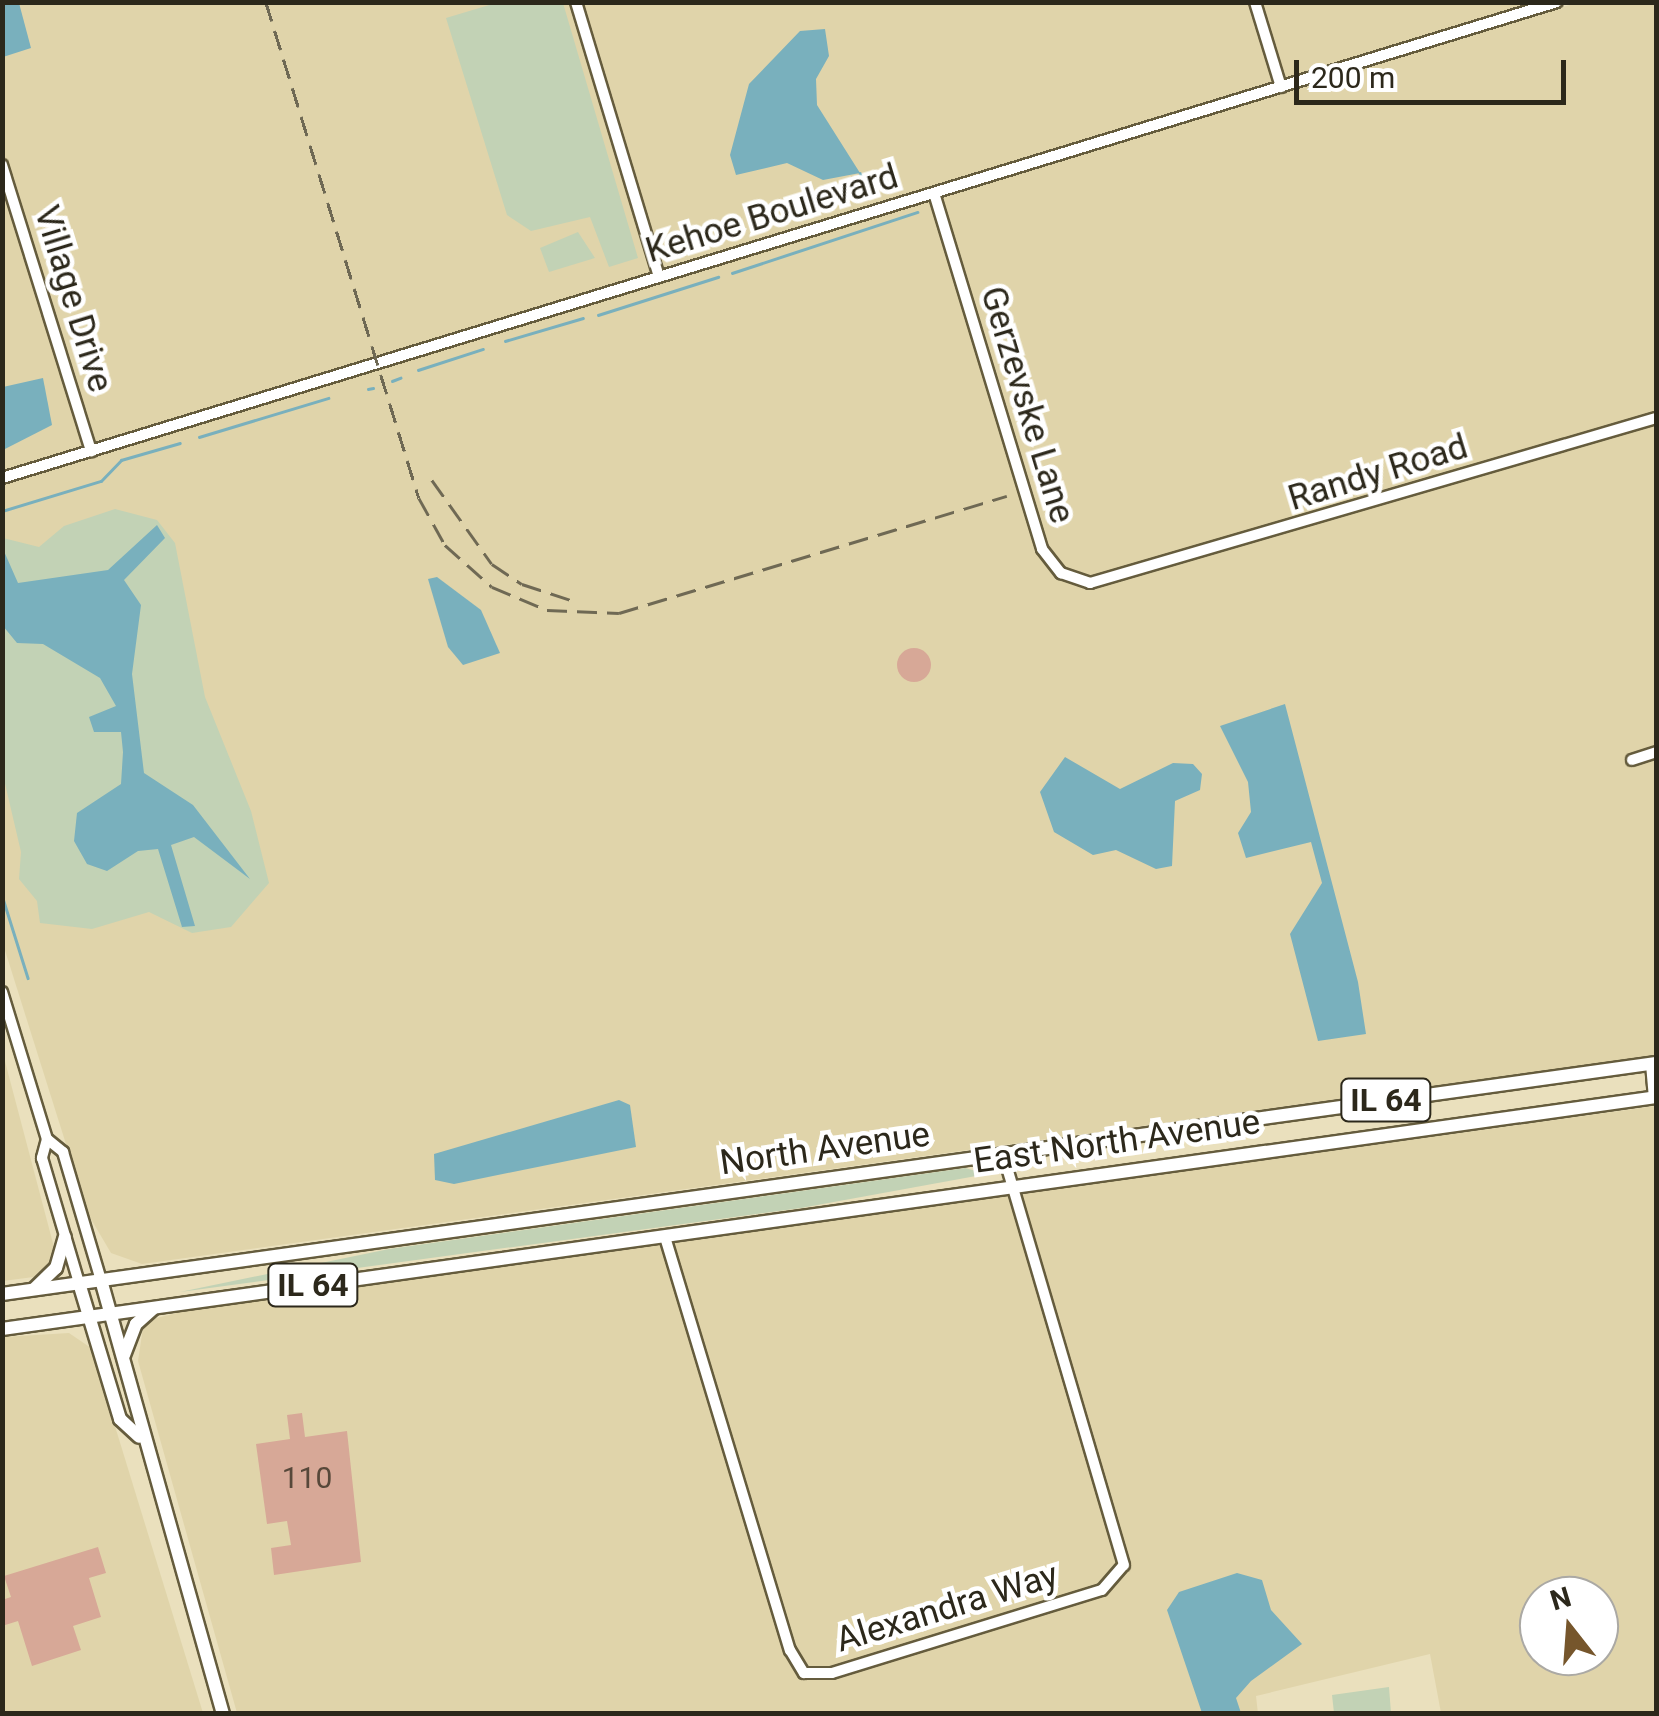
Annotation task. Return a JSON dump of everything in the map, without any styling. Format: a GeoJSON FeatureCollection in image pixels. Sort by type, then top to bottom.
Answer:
{"type":"FeatureCollection","features":[{"type":"Feature","properties":{"kind":"main road","name":"North Avenue"},"geometry":{"type":"LineString","coordinates":[[2,1294],[1654,1063]]}},
{"type":"Feature","properties":{"kind":"main road","name":"East North Avenue"},"geometry":{"type":"LineString","coordinates":[[111,1313],[1655,1097]]}},
{"type":"Feature","properties":{"kind":"main road"},"geometry":{"type":"LineString","coordinates":[[33,1289],[56,1268],[65,1237]]}},
{"type":"Feature","properties":{"kind":"main road"},"geometry":{"type":"LineString","coordinates":[[101,1280],[142,1413],[139,1436],[223,1714]]}},
{"type":"Feature","properties":{"kind":"main road"},"geometry":{"type":"LineString","coordinates":[[78,1283],[120,1419],[139,1436]]}},
{"type":"Feature","properties":{"kind":"main road"},"geometry":{"type":"LineString","coordinates":[[124,1355],[136,1324],[154,1307]]}},
{"type":"Feature","properties":{"kind":"main road","name":"IL 64"},"geometry":{"type":"LineString","coordinates":[[2,1329],[111,1313]]}},
{"type":"Feature","properties":{"kind":"street"},"geometry":{"type":"LineString","coordinates":[[576,2],[659,277]]}},
{"type":"Feature","properties":{"kind":"street"},"geometry":{"type":"LineString","coordinates":[[1255,2],[1281,87]]}},
{"type":"Feature","properties":{"kind":"street","name":"Kehoe Boulevard"},"geometry":{"type":"LineString","coordinates":[[2,478],[1557,2]]}},
{"type":"Feature","properties":{"kind":"street","name":"Village Drive"},"geometry":{"type":"LineString","coordinates":[[2,165],[91,450]]}},
{"type":"Feature","properties":{"kind":"street","name":"Gerzevske Lane"},"geometry":{"type":"LineString","coordinates":[[934,193],[1042,550],[1060,573],[1115,582]]}},
{"type":"Feature","properties":{"kind":"street","name":"Randy Road"},"geometry":{"type":"LineString","coordinates":[[1115,582],[1656,418]]}},
{"type":"Feature","properties":{"kind":"street"},"geometry":{"type":"LineString","coordinates":[[1632,760],[1656,752]]}},
{"type":"Feature","properties":{"kind":"street"},"geometry":{"type":"LineString","coordinates":[[2,992],[47,1139],[42,1158],[78,1283]]}},
{"type":"Feature","properties":{"kind":"street"},"geometry":{"type":"LineString","coordinates":[[1654,1063],[1655,1097]]}},
{"type":"Feature","properties":{"kind":"street"},"geometry":{"type":"LineString","coordinates":[[47,1139],[62,1152],[101,1280]]}},
{"type":"Feature","properties":{"kind":"street","name":"Alexandra Way"},"geometry":{"type":"LineString","coordinates":[[665,1237],[790,1650],[804,1673],[825,1674],[1102,1590],[1121,1574],[1124,1547],[1003,1155]]}},
{"type":"Feature","properties":{"kind":"shaded area"},"geometry":{"type":"Polygon","coordinates":[[[3,3],[1533,3],[3,470],[3,3]]]}},
{"type":"Feature","properties":{"kind":"shaded area"},"geometry":{"type":"Polygon","coordinates":[[[1576,3],[1656,3],[1656,1055],[142,1264],[111,1253],[88,1214],[3,944],[2,482],[1576,3]]]}},
{"type":"Feature","properties":{"kind":"shaded area"},"geometry":{"type":"Polygon","coordinates":[[[2,1050],[55,1251],[41,1276],[3,1281],[2,1050]]]}},
{"type":"Feature","properties":{"kind":"shaded area"},"geometry":{"type":"Polygon","coordinates":[[[1656,1106],[1656,1713],[1441,1713],[1430,1654],[1256,1696],[1258,1714],[237,1713],[138,1361],[144,1321],[206,1306],[1656,1106]]]}},
{"type":"Feature","properties":{"kind":"shaded area"},"geometry":{"type":"Polygon","coordinates":[[[69,1333],[91,1348],[203,1713],[3,1714],[3,1337],[69,1333]]]}},
{"type":"Feature","properties":{"kind":"green space"},"geometry":{"type":"Polygon","coordinates":[[[496,3],[563,3],[638,258],[609,267],[590,217],[531,231],[507,215],[446,18],[496,3]]]}},
{"type":"Feature","properties":{"kind":"green space"},"geometry":{"type":"Polygon","coordinates":[[[578,232],[595,258],[549,272],[540,248],[578,232]]]}},
{"type":"Feature","properties":{"kind":"green space"},"geometry":{"type":"Polygon","coordinates":[[[115,509],[157,520],[175,543],[205,697],[251,811],[269,883],[231,927],[192,933],[149,912],[92,929],[40,923],[37,901],[19,879],[21,852],[3,775],[3,538],[39,547],[64,526],[115,509]]]}},
{"type":"Feature","properties":{"kind":"green space"},"geometry":{"type":"Polygon","coordinates":[[[965,1168],[987,1174],[801,1208],[180,1292],[389,1249],[965,1168]]]}},
{"type":"Feature","properties":{"kind":"green space"},"geometry":{"type":"Polygon","coordinates":[[[1389,1687],[1391,1713],[1334,1713],[1332,1695],[1389,1687]]]}},
{"type":"Feature","properties":{"kind":"water"},"geometry":{"type":"Polygon","coordinates":[[[3,2],[19,3],[31,48],[3,57],[3,2]]]}},
{"type":"Feature","properties":{"kind":"water"},"geometry":{"type":"Polygon","coordinates":[[[825,29],[829,56],[816,79],[817,105],[860,173],[823,180],[787,163],[736,175],[730,155],[749,84],[800,31],[825,29]]]}},
{"type":"Feature","properties":{"kind":"water"},"geometry":{"type":"Polygon","coordinates":[[[43,378],[52,425],[3,450],[3,387],[43,378]]]}},
{"type":"Feature","properties":{"kind":"water"},"geometry":{"type":"Polygon","coordinates":[[[157,525],[165,538],[124,580],[141,605],[132,674],[144,773],[193,805],[250,879],[194,837],[171,845],[195,926],[182,927],[158,849],[138,851],[107,871],[87,864],[74,841],[77,813],[121,784],[123,752],[121,732],[94,732],[89,717],[116,706],[100,678],[43,644],[17,643],[3,626],[3,549],[18,583],[108,570],[157,525]]]}},
{"type":"Feature","properties":{"kind":"water"},"geometry":{"type":"Polygon","coordinates":[[[437,577],[481,610],[500,653],[463,665],[448,647],[428,579],[437,577]]]}},
{"type":"Feature","properties":{"kind":"water"},"geometry":{"type":"Polygon","coordinates":[[[1285,704],[1358,982],[1366,1034],[1318,1041],[1290,934],[1322,883],[1311,842],[1246,858],[1238,833],[1251,812],[1248,782],[1220,726],[1285,704]]]}},
{"type":"Feature","properties":{"kind":"water"},"geometry":{"type":"Polygon","coordinates":[[[1065,757],[1120,789],[1173,763],[1193,764],[1202,774],[1200,790],[1175,801],[1172,866],[1156,869],[1116,850],[1093,855],[1054,832],[1040,792],[1065,757]]]}},
{"type":"Feature","properties":{"kind":"water"},"geometry":{"type":"Polygon","coordinates":[[[619,1100],[630,1105],[636,1147],[454,1184],[435,1180],[434,1154],[619,1100]]]}},
{"type":"Feature","properties":{"kind":"water"},"geometry":{"type":"Polygon","coordinates":[[[1237,1573],[1262,1580],[1271,1610],[1302,1644],[1251,1681],[1236,1698],[1241,1713],[1202,1713],[1167,1610],[1179,1592],[1237,1573]]]}},
{"type":"Feature","properties":{"kind":"building"},"geometry":{"type":"Polygon","coordinates":[[[914,648],[926,653],[931,665],[926,677],[914,682],[902,677],[897,665],[902,653],[914,648]]]}},
{"type":"Feature","properties":{"kind":"building"},"geometry":{"type":"Polygon","coordinates":[[[302,1413],[305,1437],[347,1431],[361,1562],[274,1575],[271,1548],[291,1545],[287,1521],[267,1524],[256,1444],[290,1439],[287,1415],[302,1413]]]}},
{"type":"Feature","properties":{"kind":"building"},"geometry":{"type":"Polygon","coordinates":[[[98,1547],[106,1573],[89,1578],[101,1617],[73,1626],[81,1650],[32,1666],[18,1621],[2,1626],[2,1600],[11,1597],[4,1576],[98,1547]]]}},
{"type":"Feature","properties":{"kind":"waterway"},"geometry":{"type":"LineString","coordinates":[[860,173],[878,195]]}},
{"type":"Feature","properties":{"kind":"waterway"},"geometry":{"type":"LineString","coordinates":[[732,273],[917,212]]}},
{"type":"Feature","properties":{"kind":"waterway"},"geometry":{"type":"LineString","coordinates":[[598,315],[718,277]]}},
{"type":"Feature","properties":{"kind":"waterway"},"geometry":{"type":"LineString","coordinates":[[505,341],[583,318]]}},
{"type":"Feature","properties":{"kind":"waterway"},"geometry":{"type":"LineString","coordinates":[[418,370],[483,349]]}},
{"type":"Feature","properties":{"kind":"waterway"},"geometry":{"type":"LineString","coordinates":[[392,381],[400,378]]}},
{"type":"Feature","properties":{"kind":"waterway"},"geometry":{"type":"LineString","coordinates":[[368,389],[373,388]]}},
{"type":"Feature","properties":{"kind":"waterway"},"geometry":{"type":"LineString","coordinates":[[199,437],[328,398]]}},
{"type":"Feature","properties":{"kind":"waterway"},"geometry":{"type":"LineString","coordinates":[[2,511],[101,481],[121,460],[180,443]]}},
{"type":"Feature","properties":{"kind":"waterway"},"geometry":{"type":"LineString","coordinates":[[2,895],[28,978]]}},
{"type":"Feature","properties":{"kind":"railway"},"geometry":{"type":"LineString","coordinates":[[266,2],[419,498],[445,545],[492,587],[547,610],[619,613],[1007,496]]}},
{"type":"Feature","properties":{"kind":"railway"},"geometry":{"type":"LineString","coordinates":[[432,480],[492,564],[522,584],[574,601]]}}]}
